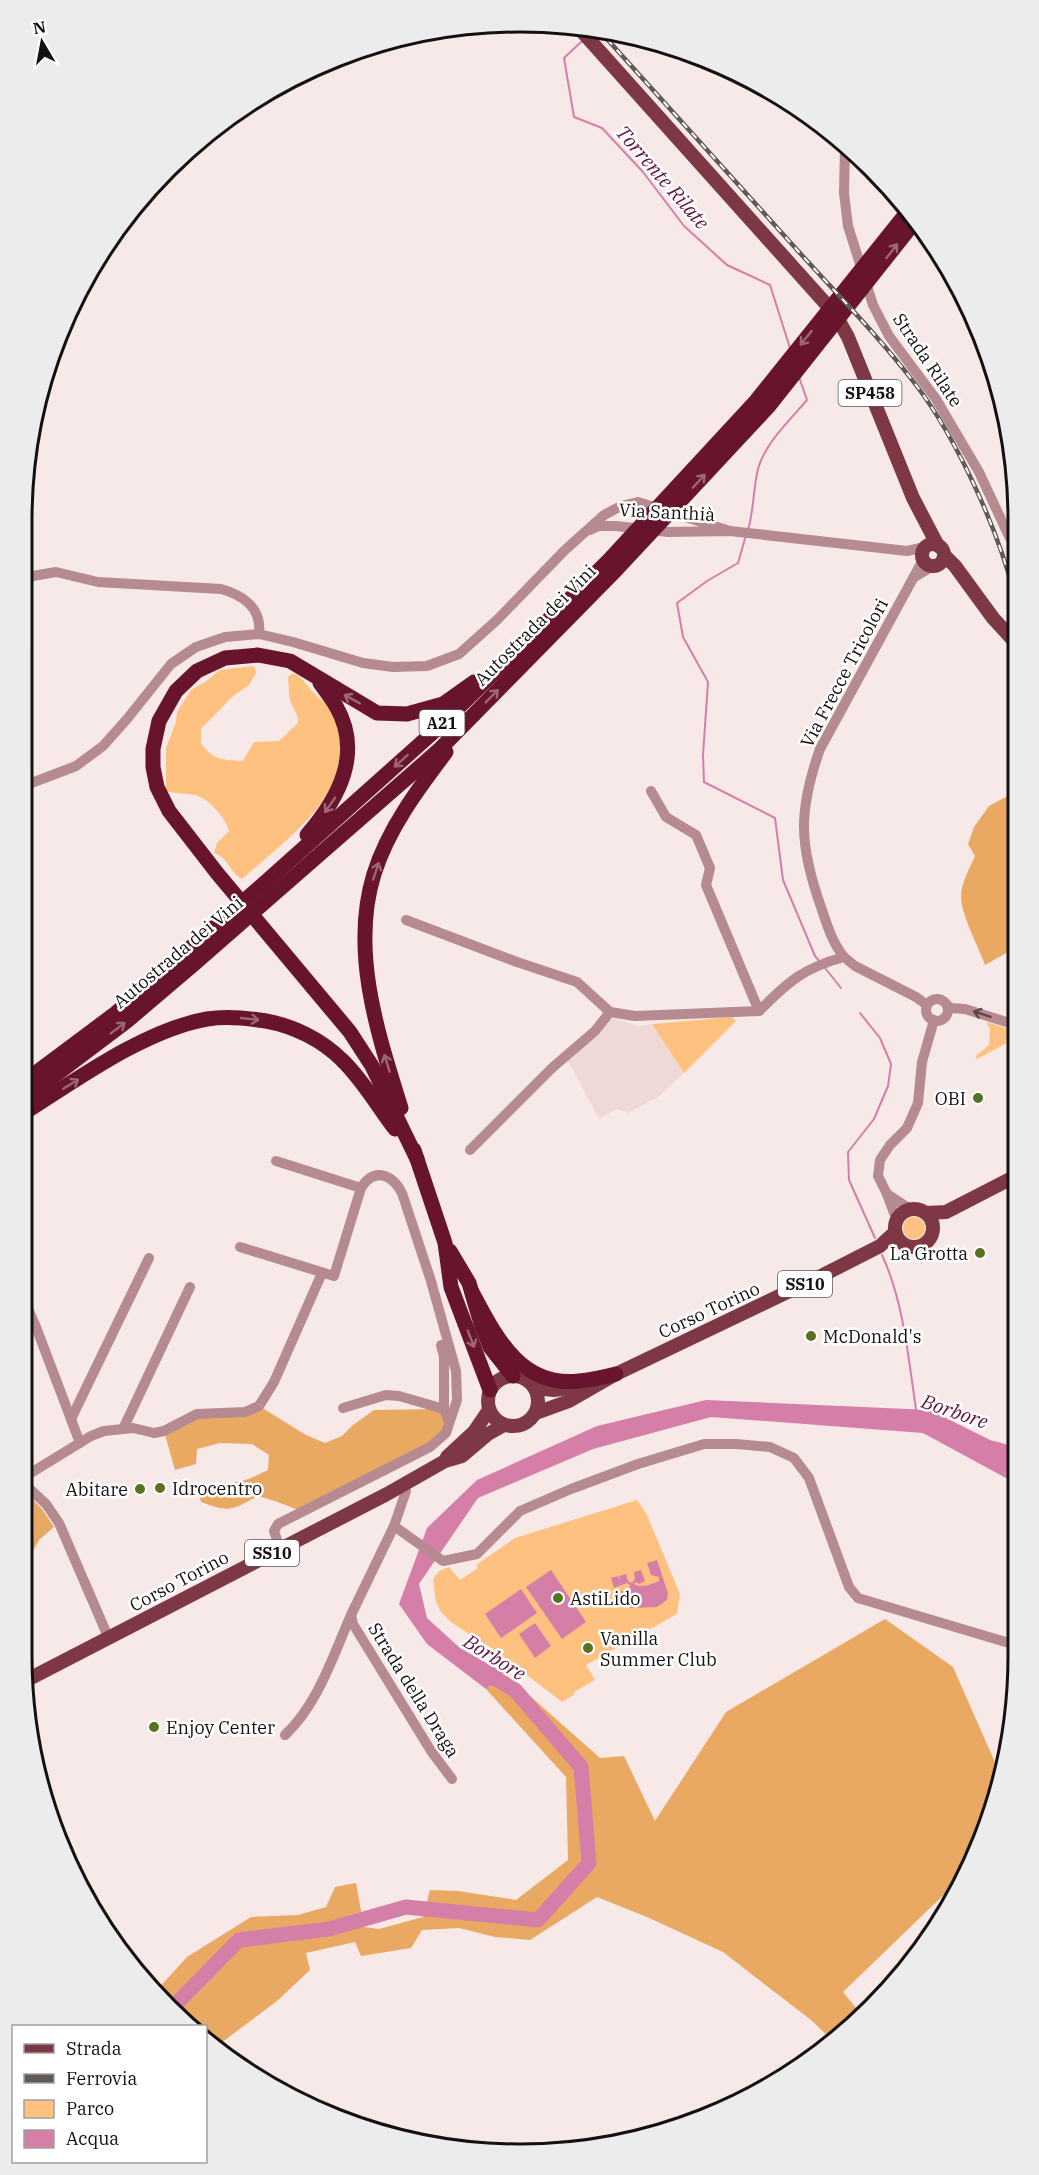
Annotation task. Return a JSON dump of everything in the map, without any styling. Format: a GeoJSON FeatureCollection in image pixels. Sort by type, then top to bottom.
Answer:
{"type":"FeatureCollection","features":[{"type":"Feature","properties":{"kind":"highway","name":"Autostrada dei Vini"},"geometry":{"type":"LineString","coordinates":[[32,1093],[127,1021],[194,964],[576,594],[613,565],[756,401],[903,217]]}},
{"type":"Feature","properties":{"kind":"highway","name":"Autostrada dei Vini"},"geometry":{"type":"LineString","coordinates":[[32,1076],[116,1013],[184,952],[273,885],[439,750],[613,565],[768,407],[911,227]]}},
{"type":"Feature","properties":{"kind":"highway"},"geometry":{"type":"LineString","coordinates":[[417,1159],[372,1066],[350,1032],[169,812],[157,787],[153,767],[153,749],[159,721],[176,691],[197,671],[225,658],[258,655],[290,661],[377,712],[407,714],[443,704],[481,678],[550,610],[576,594]]}},
{"type":"Feature","properties":{"kind":"highway"},"geometry":{"type":"LineString","coordinates":[[273,885],[335,798],[347,768],[346,734],[337,707],[315,675]]}},
{"type":"Feature","properties":{"kind":"highway"},"geometry":{"type":"LineString","coordinates":[[476,712],[404,810],[375,873],[368,902],[366,949],[374,1014],[417,1159],[445,1243],[503,1345],[519,1363],[537,1374],[554,1380],[578,1382],[616,1374]]}},
{"type":"Feature","properties":{"kind":"highway"},"geometry":{"type":"LineString","coordinates":[[32,1108],[116,1056],[157,1035],[206,1019],[250,1019],[294,1028],[338,1056],[350,1068],[417,1159]]}},
{"type":"Feature","properties":{"kind":"highway"},"geometry":{"type":"LineString","coordinates":[[445,1243],[451,1287],[490,1390]]}},
{"type":"Feature","properties":{"kind":"highway"},"geometry":{"type":"LineString","coordinates":[[472,1292],[490,1347],[513,1376]]}},
{"type":"Feature","properties":{"kind":"main road","name":"SP458"},"geometry":{"type":"LineString","coordinates":[[587,37],[835,314],[848,337],[927,527],[931,555]]}},
{"type":"Feature","properties":{"kind":"main road"},"geometry":{"type":"LineString","coordinates":[[931,555],[958,572],[987,608],[1008,628]]}},
{"type":"Feature","properties":{"kind":"main road"},"geometry":{"type":"LineString","coordinates":[[987,608],[1008,634]]}},
{"type":"Feature","properties":{"kind":"main road"},"geometry":{"type":"LineString","coordinates":[[933,1227],[946,1212],[1008,1180]]}},
{"type":"Feature","properties":{"kind":"main road"},"geometry":{"type":"LineString","coordinates":[[926,1212],[933,1227],[932,1235],[924,1244],[913,1247],[898,1238],[895,1221],[898,1216],[910,1209],[946,1212]]}},
{"type":"Feature","properties":{"kind":"main road","name":"Corso Torino"},"geometry":{"type":"LineString","coordinates":[[33,1678],[445,1461],[462,1456],[488,1434],[504,1425],[525,1424],[536,1413],[569,1401],[616,1374],[898,1238]]}},
{"type":"Feature","properties":{"kind":"main road","name":"Corso Torino"},"geometry":{"type":"LineString","coordinates":[[513,1376],[525,1379],[535,1388],[554,1390],[578,1386],[616,1374]]}},
{"type":"Feature","properties":{"kind":"main road"},"geometry":{"type":"LineString","coordinates":[[504,1425],[492,1416],[487,1402],[490,1390],[499,1380],[513,1376]]}},
{"type":"Feature","properties":{"kind":"main road"},"geometry":{"type":"LineString","coordinates":[[535,1388],[538,1396],[536,1413]]}},
{"type":"Feature","properties":{"kind":"main road","name":"Corso Torino"},"geometry":{"type":"LineString","coordinates":[[445,1461],[474,1432],[489,1410]]}},
{"type":"Feature","properties":{"kind":"street","name":"Strada Rilate"},"geometry":{"type":"LineString","coordinates":[[845,156],[843,193],[848,226],[873,305],[889,336],[936,399],[973,462],[1008,535]]}},
{"type":"Feature","properties":{"kind":"street","name":"Via Santhià"},"geometry":{"type":"LineString","coordinates":[[584,533],[604,515],[621,506],[638,502],[730,531]]}},
{"type":"Feature","properties":{"kind":"street","name":"Via Santhià"},"geometry":{"type":"LineString","coordinates":[[584,533],[599,526],[616,525],[668,532],[730,531],[931,555]]}},
{"type":"Feature","properties":{"kind":"street"},"geometry":{"type":"LineString","coordinates":[[32,783],[76,766],[104,746],[171,664],[196,647],[225,637],[259,634],[363,663],[393,667],[427,666],[459,654],[497,620],[584,533]]}},
{"type":"Feature","properties":{"kind":"street"},"geometry":{"type":"LineString","coordinates":[[905,551],[912,563],[914,576]]}},
{"type":"Feature","properties":{"kind":"street","name":"Via Frecce Tricolori"},"geometry":{"type":"LineString","coordinates":[[839,959],[808,865],[803,837],[808,782],[820,749],[914,576],[931,555]]}},
{"type":"Feature","properties":{"kind":"street"},"geometry":{"type":"LineString","coordinates":[[32,576],[56,572],[73,574],[98,582],[221,589],[234,593],[252,606],[260,622],[259,634]]}},
{"type":"Feature","properties":{"kind":"street"},"geometry":{"type":"LineString","coordinates":[[651,791],[666,817],[696,835],[710,868],[706,885],[759,1011]]}},
{"type":"Feature","properties":{"kind":"street"},"geometry":{"type":"LineString","coordinates":[[406,920],[577,982],[610,1012],[635,1016],[759,1011],[787,983],[812,968],[839,959],[916,997],[927,1005]]}},
{"type":"Feature","properties":{"kind":"street"},"geometry":{"type":"LineString","coordinates":[[934,1020],[926,1012],[927,1005],[932,1000],[939,999],[951,1008],[965,1009],[1008,1022]]}},
{"type":"Feature","properties":{"kind":"street"},"geometry":{"type":"LineString","coordinates":[[934,1020],[944,1019],[948,1013],[947,1005]]}},
{"type":"Feature","properties":{"kind":"street"},"geometry":{"type":"LineString","coordinates":[[470,1150],[552,1068],[595,1031],[610,1012]]}},
{"type":"Feature","properties":{"kind":"street"},"geometry":{"type":"LineString","coordinates":[[898,1216],[894,1213],[878,1176],[880,1160],[890,1145],[907,1128],[918,1103],[922,1062],[934,1020]]}},
{"type":"Feature","properties":{"kind":"street"},"geometry":{"type":"LineString","coordinates":[[276,1161],[361,1188]]}},
{"type":"Feature","properties":{"kind":"street"},"geometry":{"type":"LineString","coordinates":[[240,1247],[334,1276],[361,1188],[366,1180],[377,1176],[389,1176],[396,1182],[402,1193],[431,1281],[456,1371],[458,1400],[446,1433],[430,1447],[278,1524],[274,1531],[280,1549]]}},
{"type":"Feature","properties":{"kind":"street"},"geometry":{"type":"LineString","coordinates":[[887,1194],[910,1209]]}},
{"type":"Feature","properties":{"kind":"street"},"geometry":{"type":"LineString","coordinates":[[71,1419],[149,1258]]}},
{"type":"Feature","properties":{"kind":"street"},"geometry":{"type":"LineString","coordinates":[[32,1473],[91,1436],[133,1428],[154,1433],[164,1431],[197,1414],[245,1412],[259,1406],[274,1382],[322,1273]]}},
{"type":"Feature","properties":{"kind":"street"},"geometry":{"type":"LineString","coordinates":[[123,1429],[190,1287]]}},
{"type":"Feature","properties":{"kind":"street"},"geometry":{"type":"LineString","coordinates":[[32,1318],[80,1443]]}},
{"type":"Feature","properties":{"kind":"street"},"geometry":{"type":"LineString","coordinates":[[441,1345],[444,1357],[444,1409],[449,1422]]}},
{"type":"Feature","properties":{"kind":"street"},"geometry":{"type":"LineString","coordinates":[[343,1408],[386,1395],[399,1396],[444,1409]]}},
{"type":"Feature","properties":{"kind":"street"},"geometry":{"type":"LineString","coordinates":[[399,1529],[444,1562],[477,1554],[520,1511],[638,1464],[704,1444],[770,1447],[794,1458],[809,1478],[849,1587],[858,1598],[1008,1640]]}},
{"type":"Feature","properties":{"kind":"street","name":"Strada della Draga"},"geometry":{"type":"LineString","coordinates":[[403,1485],[406,1491],[399,1529],[351,1616],[353,1624],[431,1750],[452,1779]]}},
{"type":"Feature","properties":{"kind":"street"},"geometry":{"type":"LineString","coordinates":[[32,1491],[46,1504],[59,1523],[109,1639]]}},
{"type":"Feature","properties":{"kind":"street"},"geometry":{"type":"LineString","coordinates":[[285,1735],[298,1723],[314,1698],[351,1616]]}},
{"type":"Feature","properties":{"kind":"shaded area"},"geometry":{"type":"Polygon","coordinates":[[[1008,796],[1008,952],[985,965],[967,922],[961,897],[962,886],[975,856],[968,844],[974,827],[989,806],[1008,796]]]}},
{"type":"Feature","properties":{"kind":"shaded area"},"geometry":{"type":"Polygon","coordinates":[[[609,1017],[639,1026],[652,1024],[684,1073],[658,1097],[627,1113],[617,1109],[599,1119],[567,1059],[609,1017]]]}},
{"type":"Feature","properties":{"kind":"shaded area"},"geometry":{"type":"Polygon","coordinates":[[[259,1406],[306,1435],[325,1443],[342,1436],[374,1410],[437,1409],[449,1422],[446,1433],[301,1511],[258,1496],[236,1507],[225,1509],[201,1502],[198,1491],[249,1479],[268,1470],[269,1455],[252,1444],[220,1443],[197,1449],[196,1464],[175,1470],[164,1431],[197,1414],[259,1406]]]}},
{"type":"Feature","properties":{"kind":"shaded area"},"geometry":{"type":"Polygon","coordinates":[[[32,1499],[54,1527],[39,1540],[32,1553],[32,1499]]]}},
{"type":"Feature","properties":{"kind":"shaded area"},"geometry":{"type":"Polygon","coordinates":[[[885,1619],[953,1667],[995,1763],[982,1812],[946,1893],[843,1992],[857,2008],[826,2035],[811,2020],[723,1952],[597,1897],[530,1940],[495,1937],[459,1928],[422,1930],[411,1948],[361,1956],[355,1942],[306,1953],[310,1970],[277,2001],[222,2043],[207,2030],[207,2025],[201,2025],[161,1986],[187,1957],[251,1917],[298,1915],[326,1907],[335,1887],[356,1883],[364,1927],[379,1929],[423,1917],[430,1890],[458,1891],[516,1900],[568,1860],[566,1777],[486,1689],[504,1673],[600,1758],[624,1756],[655,1821],[726,1712],[885,1619]]]}},
{"type":"Feature","properties":{"kind":"green space"},"geometry":{"type":"Polygon","coordinates":[[[255,667],[256,673],[249,685],[233,696],[201,729],[201,743],[206,749],[219,758],[243,761],[254,742],[279,741],[298,723],[289,693],[288,677],[293,673],[299,676],[333,712],[341,738],[340,763],[332,786],[318,807],[281,845],[242,879],[223,858],[214,853],[217,843],[229,831],[217,811],[198,796],[166,791],[166,748],[176,722],[177,712],[191,690],[220,670],[255,667]]]}},
{"type":"Feature","properties":{"kind":"green space"},"geometry":{"type":"Polygon","coordinates":[[[732,1017],[736,1021],[684,1073],[652,1024],[732,1017]]]}},
{"type":"Feature","properties":{"kind":"green space"},"geometry":{"type":"Polygon","coordinates":[[[986,1022],[1008,1029],[1008,1042],[977,1059],[976,1056],[989,1045],[990,1029],[986,1022]]]}},
{"type":"Feature","properties":{"kind":"green space"},"geometry":{"type":"Polygon","coordinates":[[[914,1217],[922,1220],[925,1228],[922,1236],[914,1239],[906,1236],[903,1228],[906,1220],[914,1217]]]}},
{"type":"Feature","properties":{"kind":"green space","name":"AstiLido"},"geometry":{"type":"Polygon","coordinates":[[[637,1500],[647,1515],[680,1594],[677,1614],[586,1665],[595,1680],[562,1702],[493,1649],[452,1623],[441,1612],[436,1602],[433,1579],[439,1571],[449,1567],[460,1580],[478,1568],[476,1565],[515,1538],[637,1500]]]}},
{"type":"Feature","properties":{"kind":"water"},"geometry":{"type":"Polygon","coordinates":[[[706,1400],[930,1410],[990,1440],[1008,1445],[1008,1479],[923,1433],[711,1417],[593,1449],[478,1498],[419,1584],[427,1618],[460,1648],[504,1673],[486,1689],[427,1644],[399,1604],[427,1528],[477,1480],[597,1426],[706,1400]]]}},
{"type":"Feature","properties":{"kind":"water"},"geometry":{"type":"Polygon","coordinates":[[[657,1560],[668,1593],[667,1600],[657,1607],[631,1608],[627,1604],[627,1599],[620,1596],[622,1590],[628,1594],[630,1585],[627,1583],[614,1588],[611,1578],[618,1576],[620,1582],[619,1576],[626,1574],[628,1581],[632,1583],[635,1579],[634,1572],[641,1570],[645,1581],[634,1584],[643,1586],[659,1581],[659,1577],[651,1575],[647,1563],[657,1560]]]}},
{"type":"Feature","properties":{"kind":"water"},"geometry":{"type":"Polygon","coordinates":[[[551,1570],[586,1622],[562,1639],[526,1587],[551,1570]]]}},
{"type":"Feature","properties":{"kind":"water"},"geometry":{"type":"Polygon","coordinates":[[[521,1589],[537,1613],[501,1638],[485,1614],[521,1589]]]}},
{"type":"Feature","properties":{"kind":"water"},"geometry":{"type":"Polygon","coordinates":[[[535,1623],[551,1646],[535,1658],[519,1634],[535,1623]]]}},
{"type":"Feature","properties":{"kind":"waterway","name":"Torrente Rilate"},"geometry":{"type":"LineString","coordinates":[[581,42],[564,58],[574,117],[602,128],[643,172],[684,226],[727,265],[770,285],[790,348]]}},
{"type":"Feature","properties":{"kind":"waterway","name":"Torrente Rilate"},"geometry":{"type":"LineString","coordinates":[[748,530],[761,459],[779,432],[807,400],[799,377]]}},
{"type":"Feature","properties":{"kind":"waterway","name":"Torrente Rilate"},"geometry":{"type":"LineString","coordinates":[[746,535],[738,563],[707,581],[677,603],[683,637],[708,682],[703,755],[704,782],[775,818],[783,880],[815,956],[820,962]]}},
{"type":"Feature","properties":{"kind":"waterway","name":"Torrente Rilate"},"geometry":{"type":"LineString","coordinates":[[825,968],[841,988]]}},
{"type":"Feature","properties":{"kind":"waterway","name":"Torrente Rilate"},"geometry":{"type":"LineString","coordinates":[[860,1013],[880,1038],[891,1064],[888,1086],[874,1119],[848,1152],[849,1180],[875,1238]]}},
{"type":"Feature","properties":{"kind":"waterway","name":"Torrente Rilate"},"geometry":{"type":"LineString","coordinates":[[882,1255],[900,1311],[916,1409]]}},
{"type":"Feature","properties":{"kind":"waterway","name":"Borbore"},"geometry":{"type":"LineString","coordinates":[[177,2003],[239,1940],[329,1929],[406,1907],[538,1920],[589,1863],[581,1767],[515,1690],[479,1670]]}},
{"type":"Feature","properties":{"kind":"railway"},"geometry":{"type":"LineString","coordinates":[[608,40],[871,330],[916,385],[961,458],[987,514],[1008,573]]}},
{"type":"Feature","properties":{"kind":"place","name":"OBI"},"geometry":{"type":"Point","coordinates":[978,1098]}},
{"type":"Feature","properties":{"kind":"place","name":"La Grotta"},"geometry":{"type":"Point","coordinates":[980,1253]}},
{"type":"Feature","properties":{"kind":"place","name":"McDonald's"},"geometry":{"type":"Point","coordinates":[811,1336]}},
{"type":"Feature","properties":{"kind":"place","name":"Idrocentro"},"geometry":{"type":"Point","coordinates":[160,1488]}},
{"type":"Feature","properties":{"kind":"place","name":"Abitare"},"geometry":{"type":"Point","coordinates":[140,1489]}},
{"type":"Feature","properties":{"kind":"place","name":"AstiLido"},"geometry":{"type":"Point","coordinates":[558,1598]}},
{"type":"Feature","properties":{"kind":"place","name":"Vanilla Summer Club"},"geometry":{"type":"Point","coordinates":[588,1648]}},
{"type":"Feature","properties":{"kind":"place","name":"Enjoy Center"},"geometry":{"type":"Point","coordinates":[154,1727]}}]}
